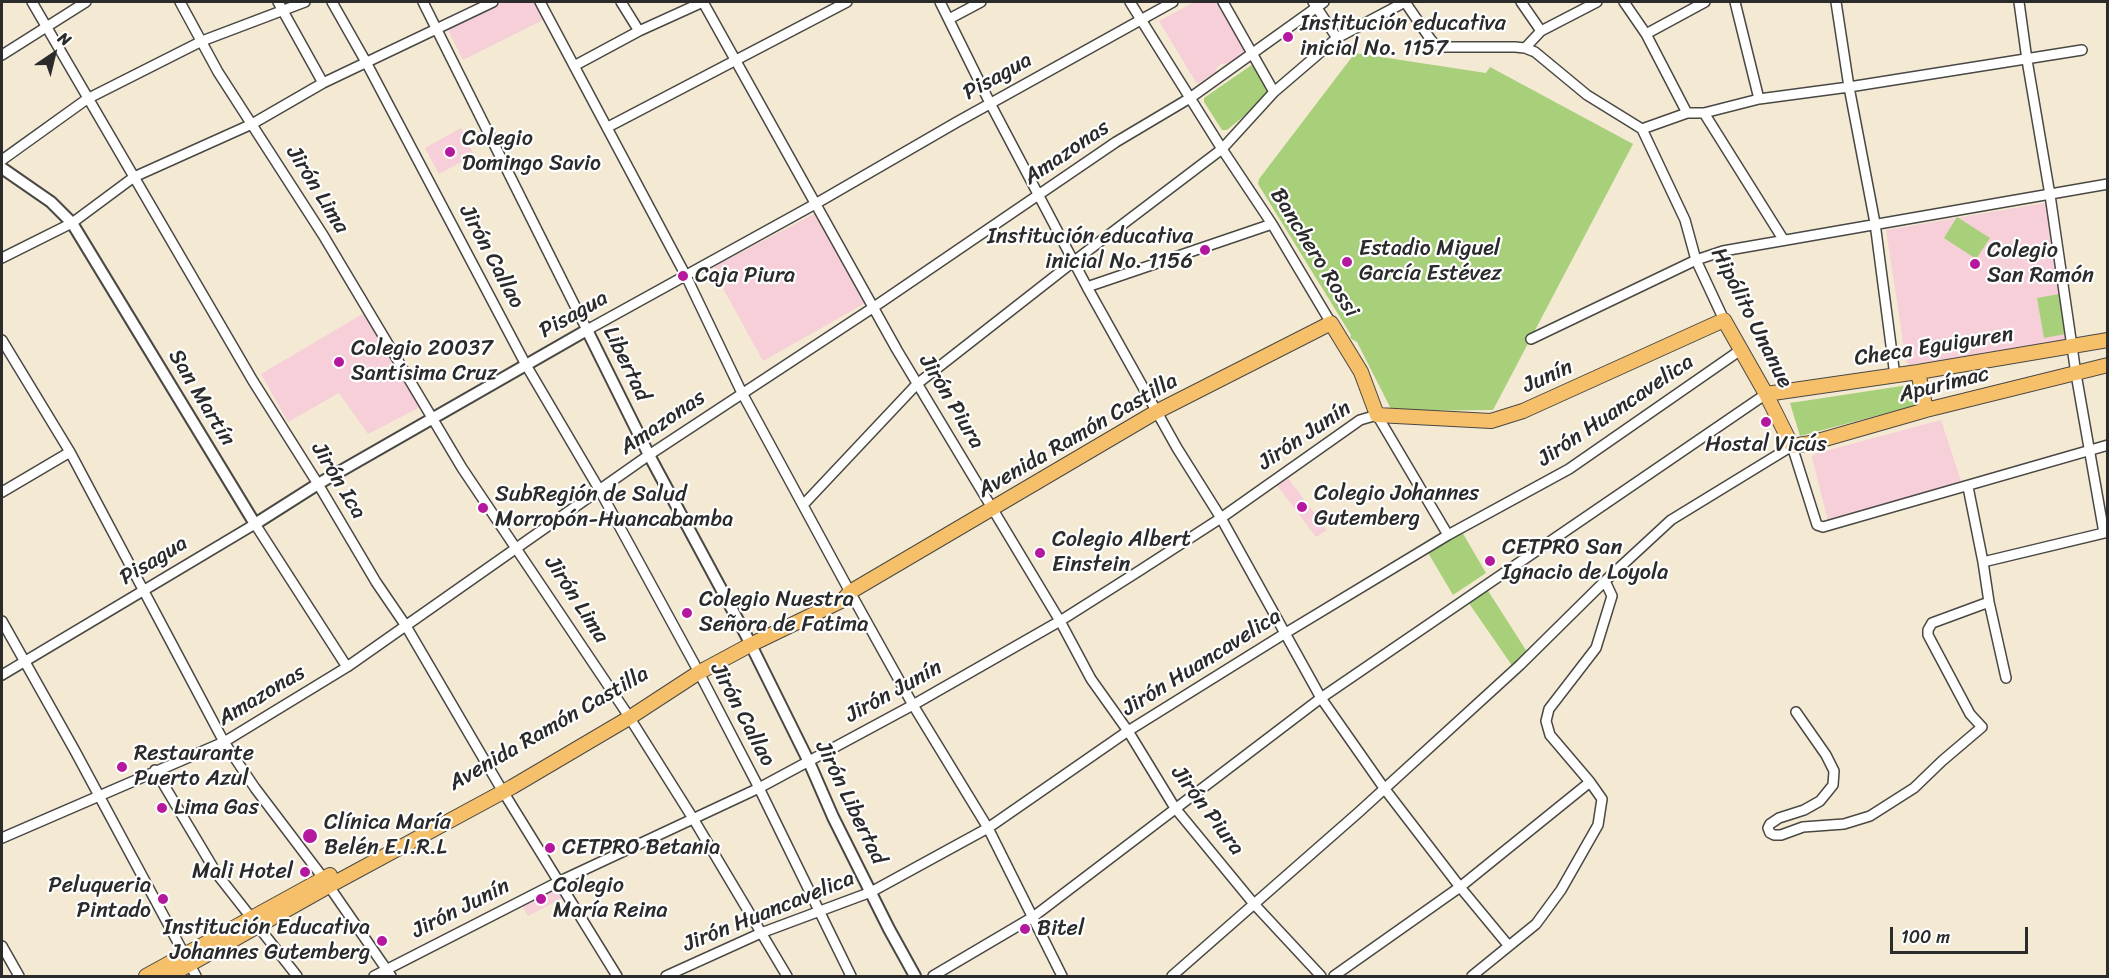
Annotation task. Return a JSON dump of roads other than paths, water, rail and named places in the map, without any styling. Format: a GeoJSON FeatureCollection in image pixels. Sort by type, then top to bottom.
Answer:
{"type":"FeatureCollection","features":[{"type":"Feature","properties":{"kind":"main road","name":"Hipólito Unanue"},"geometry":{"type":"LineString","coordinates":[[1724,320],[1742,349],[1792,446]]}},
{"type":"Feature","properties":{"kind":"main road","name":"Junín"},"geometry":{"type":"LineString","coordinates":[[1377,415],[1491,421],[1522,411],[1724,320]]}},
{"type":"Feature","properties":{"kind":"main road","name":"Avenida Ramón Castilla"},"geometry":{"type":"LineString","coordinates":[[169,976],[326,882],[501,788],[627,715],[696,669],[841,593],[850,592],[1156,412],[1331,323]]}},
{"type":"Feature","properties":{"kind":"main road","name":"Banchero Rossi"},"geometry":{"type":"LineString","coordinates":[[1331,323],[1361,372],[1377,415]]}},
{"type":"Feature","properties":{"kind":"main road","name":"Checa Eguiguren"},"geometry":{"type":"LineString","coordinates":[[1766,394],[1896,376],[2108,340]]}},
{"type":"Feature","properties":{"kind":"main road","name":"Apurímac"},"geometry":{"type":"LineString","coordinates":[[1792,446],[1811,443],[1926,410],[2108,365]]}},
{"type":"Feature","properties":{"kind":"main road"},"geometry":{"type":"LineString","coordinates":[[1918,372],[1926,410]]}},
{"type":"Feature","properties":{"kind":"main road","name":"Avenida Ramón Castilla"},"geometry":{"type":"LineString","coordinates":[[146,976],[190,965]]}},
{"type":"Feature","properties":{"kind":"street","name":"Jirón Ica"},"geometry":{"type":"LineString","coordinates":[[32,2],[253,381],[406,627],[501,788],[617,976]]}},
{"type":"Feature","properties":{"kind":"street"},"geometry":{"type":"LineString","coordinates":[[2,55],[87,2]]}},
{"type":"Feature","properties":{"kind":"street","name":"Jirón Lima"},"geometry":{"type":"LineString","coordinates":[[180,2],[218,72],[323,235],[432,420],[627,715],[694,820],[787,976]]}},
{"type":"Feature","properties":{"kind":"street"},"geometry":{"type":"LineString","coordinates":[[278,2],[323,83]]}},
{"type":"Feature","properties":{"kind":"street"},"geometry":{"type":"LineString","coordinates":[[2,160],[87,99],[202,41],[305,2]]}},
{"type":"Feature","properties":{"kind":"street","name":"Jirón Callao"},"geometry":{"type":"LineString","coordinates":[[332,2],[526,365],[599,489],[696,669],[759,788],[851,976]]}},
{"type":"Feature","properties":{"kind":"street","name":"Libertad"},"geometry":{"type":"LineString","coordinates":[[423,2],[649,455],[749,641]]}},
{"type":"Feature","properties":{"kind":"street"},"geometry":{"type":"LineString","coordinates":[[2,258],[72,223],[134,177],[252,124],[323,83],[493,2]]}},
{"type":"Feature","properties":{"kind":"street"},"geometry":{"type":"LineString","coordinates":[[540,2],[686,276],[742,393],[913,705],[988,828],[1062,976]]}},
{"type":"Feature","properties":{"kind":"street"},"geometry":{"type":"LineString","coordinates":[[621,2],[639,31]]}},
{"type":"Feature","properties":{"kind":"street"},"geometry":{"type":"LineString","coordinates":[[574,66],[639,31],[703,2]]}},
{"type":"Feature","properties":{"kind":"street","name":"Jirón Piura"},"geometry":{"type":"LineString","coordinates":[[703,2],[917,384],[1060,621],[1091,679],[1128,731],[1175,808],[1254,904],[1321,976]]}},
{"type":"Feature","properties":{"kind":"street"},"geometry":{"type":"LineString","coordinates":[[608,127],[847,2]]}},
{"type":"Feature","properties":{"kind":"street"},"geometry":{"type":"LineString","coordinates":[[940,2],[1073,262],[1156,412],[1221,518],[1321,698],[1384,788],[1508,945]]}},
{"type":"Feature","properties":{"kind":"street"},"geometry":{"type":"LineString","coordinates":[[949,19],[981,2]]}},
{"type":"Feature","properties":{"kind":"street","name":"Banchero Rossi"},"geometry":{"type":"LineString","coordinates":[[1130,2],[1272,224],[1331,323]]}},
{"type":"Feature","properties":{"kind":"street","name":"Pisagua"},"geometry":{"type":"LineString","coordinates":[[2,675],[318,484],[587,330],[1173,2]]}},
{"type":"Feature","properties":{"kind":"street"},"geometry":{"type":"LineString","coordinates":[[1222,2],[1274,92]]}},
{"type":"Feature","properties":{"kind":"street"},"geometry":{"type":"LineString","coordinates":[[804,504],[917,384],[1222,149],[1274,92],[1337,38],[1405,2],[1436,45],[1525,48],[1544,58],[1587,95],[1642,129],[1687,113],[1704,113],[1759,99],[2082,50]]}},
{"type":"Feature","properties":{"kind":"street"},"geometry":{"type":"LineString","coordinates":[[1521,2],[1541,31]]}},
{"type":"Feature","properties":{"kind":"street"},"geometry":{"type":"LineString","coordinates":[[1525,48],[1541,31],[1598,2]]}},
{"type":"Feature","properties":{"kind":"street"},"geometry":{"type":"LineString","coordinates":[[1624,2],[1646,34],[1687,113]]}},
{"type":"Feature","properties":{"kind":"street"},"geometry":{"type":"LineString","coordinates":[[1646,34],[1705,2]]}},
{"type":"Feature","properties":{"kind":"street"},"geometry":{"type":"LineString","coordinates":[[1735,2],[1759,99]]}},
{"type":"Feature","properties":{"kind":"street"},"geometry":{"type":"LineString","coordinates":[[1836,2],[1849,87],[1875,223],[1896,376]]}},
{"type":"Feature","properties":{"kind":"street"},"geometry":{"type":"LineString","coordinates":[[1983,562],[2106,532],[2076,374],[2019,2]]}},
{"type":"Feature","properties":{"kind":"street"},"geometry":{"type":"LineString","coordinates":[[1318,3],[1337,38]]}},
{"type":"Feature","properties":{"kind":"street","name":"Amazonas"},"geometry":{"type":"LineString","coordinates":[[2,838],[224,742],[347,667],[649,455],[874,307],[1116,142],[1190,98],[1253,54],[1318,3]]}},
{"type":"Feature","properties":{"kind":"street"},"geometry":{"type":"LineString","coordinates":[[1704,113],[1783,239]]}},
{"type":"Feature","properties":{"kind":"street","name":"Hipólito Unanue"},"geometry":{"type":"LineString","coordinates":[[1642,129],[1685,220],[1696,260],[1724,320]]}},
{"type":"Feature","properties":{"kind":"street","name":"San Martín"},"geometry":{"type":"LineString","coordinates":[[2,168],[51,202],[72,223],[255,524],[347,667]]}},
{"type":"Feature","properties":{"kind":"street"},"geometry":{"type":"LineString","coordinates":[[1531,339],[1696,260],[1723,251],[2108,184]]}},
{"type":"Feature","properties":{"kind":"street"},"geometry":{"type":"LineString","coordinates":[[1087,287],[1272,224]]}},
{"type":"Feature","properties":{"kind":"street"},"geometry":{"type":"LineString","coordinates":[[2,340],[70,452],[224,742],[255,788],[326,882],[388,973]]}},
{"type":"Feature","properties":{"kind":"street","name":"Jirón Huancavelica"},"geometry":{"type":"LineString","coordinates":[[666,976],[761,933],[871,892],[988,828],[1128,731],[1284,634],[1448,535],[1569,469],[1742,349]]}},
{"type":"Feature","properties":{"kind":"street"},"geometry":{"type":"LineString","coordinates":[[933,976],[1032,917],[1321,698],[1766,394]]}},
{"type":"Feature","properties":{"kind":"street","name":"Banchero Rossi"},"geometry":{"type":"LineString","coordinates":[[1377,415],[1448,535]]}},
{"type":"Feature","properties":{"kind":"street","name":"Jirón Junín"},"geometry":{"type":"LineString","coordinates":[[374,976],[388,973],[558,882],[759,788],[913,705],[1060,621],[1221,518],[1360,420],[1377,415]]}},
{"type":"Feature","properties":{"kind":"street"},"geometry":{"type":"LineString","coordinates":[[2006,678],[1989,602],[1968,487],[2108,445]]}},
{"type":"Feature","properties":{"kind":"street"},"geometry":{"type":"LineString","coordinates":[[1172,976],[1520,665],[1671,520],[1792,446]]}},
{"type":"Feature","properties":{"kind":"street","name":"Hipólito Unanue"},"geometry":{"type":"LineString","coordinates":[[1792,446],[1817,525],[1820,527],[1968,487]]}},
{"type":"Feature","properties":{"kind":"street"},"geometry":{"type":"LineString","coordinates":[[2,492],[70,452]]}},
{"type":"Feature","properties":{"kind":"street"},"geometry":{"type":"LineString","coordinates":[[1472,976],[1536,924],[1560,890],[1598,825],[1602,799],[1550,735],[1546,721],[1549,709],[1596,648],[1612,596],[1605,581]]}},
{"type":"Feature","properties":{"kind":"street"},"geometry":{"type":"LineString","coordinates":[[1796,712],[1826,754],[1834,771],[1833,785],[1820,801],[1770,824],[1768,828],[1770,833],[1781,835],[1803,827],[1844,824],[1870,816],[1914,788],[1982,727],[1970,714],[1928,635],[1928,630],[1932,623],[1989,602]]}},
{"type":"Feature","properties":{"kind":"street"},"geometry":{"type":"LineString","coordinates":[[2,621],[190,965]]}},
{"type":"Feature","properties":{"kind":"street","name":"Jirón Libertad"},"geometry":{"type":"LineString","coordinates":[[749,641],[809,762],[833,817],[915,976]]}},
{"type":"Feature","properties":{"kind":"street"},"geometry":{"type":"LineString","coordinates":[[155,770],[217,874],[297,976]]}},
{"type":"Feature","properties":{"kind":"street"},"geometry":{"type":"LineString","coordinates":[[1334,976],[1460,887],[1590,782]]}},
{"type":"Feature","properties":{"kind":"street"},"geometry":{"type":"LineString","coordinates":[[2,946],[20,976]]}},
{"type":"Feature","properties":{"kind":"place","name":"Institución educativa inicial No. 1157"},"geometry":{"type":"Point","coordinates":[1288,37]}},
{"type":"Feature","properties":{"kind":"place","name":"Colegio Domingo Savio"},"geometry":{"type":"Point","coordinates":[450,152]}},
{"type":"Feature","properties":{"kind":"place","name":"Institución educativa inicial No. 1156"},"geometry":{"type":"Point","coordinates":[1205,250]}},
{"type":"Feature","properties":{"kind":"place","name":"Estadio Miguel García Estévez"},"geometry":{"type":"Point","coordinates":[1347,262]}},
{"type":"Feature","properties":{"kind":"place","name":"Colegio San Ramón"},"geometry":{"type":"Point","coordinates":[1975,264]}},
{"type":"Feature","properties":{"kind":"place","name":"Caja Piura"},"geometry":{"type":"Point","coordinates":[683,276]}},
{"type":"Feature","properties":{"kind":"place","name":"Colegio 20037 Santísima Cruz"},"geometry":{"type":"Point","coordinates":[339,362]}},
{"type":"Feature","properties":{"kind":"place","name":"Hostal Vicús"},"geometry":{"type":"Point","coordinates":[1766,422]}},
{"type":"Feature","properties":{"kind":"place","name":"Colegio Johannes Gutemberg"},"geometry":{"type":"Point","coordinates":[1302,507]}},
{"type":"Feature","properties":{"kind":"place","name":"SubRegión de Salud Morropón-Huancabamba"},"geometry":{"type":"Point","coordinates":[483,508]}},
{"type":"Feature","properties":{"kind":"place","name":"Colegio Albert Einstein"},"geometry":{"type":"Point","coordinates":[1040,553]}},
{"type":"Feature","properties":{"kind":"place","name":"CETPRO San Ignacio de Loyola"},"geometry":{"type":"Point","coordinates":[1490,561]}},
{"type":"Feature","properties":{"kind":"place","name":"Colegio Nuestra Señora de Fatima"},"geometry":{"type":"Point","coordinates":[687,613]}},
{"type":"Feature","properties":{"kind":"place","name":"Restaurante Puerto Azul"},"geometry":{"type":"Point","coordinates":[122,767]}},
{"type":"Feature","properties":{"kind":"place","name":"Lima Gas"},"geometry":{"type":"Point","coordinates":[162,808]}},
{"type":"Feature","properties":{"kind":"place","name":"Clínica María Belén E.I.R.L"},"geometry":{"type":"Point","coordinates":[310,836]}},
{"type":"Feature","properties":{"kind":"place","name":"CETPRO Betania"},"geometry":{"type":"Point","coordinates":[550,848]}},
{"type":"Feature","properties":{"kind":"place","name":"Mali Hotel"},"geometry":{"type":"Point","coordinates":[305,872]}},
{"type":"Feature","properties":{"kind":"place","name":"Peluqueria Pintado"},"geometry":{"type":"Point","coordinates":[163,899]}},
{"type":"Feature","properties":{"kind":"place","name":"Colegio María Reina"},"geometry":{"type":"Point","coordinates":[541,899]}},
{"type":"Feature","properties":{"kind":"place","name":"Bitel"},"geometry":{"type":"Point","coordinates":[1025,929]}},
{"type":"Feature","properties":{"kind":"place","name":"Institución Educativa Johannes Gutemberg"},"geometry":{"type":"Point","coordinates":[382,941]}}]}
